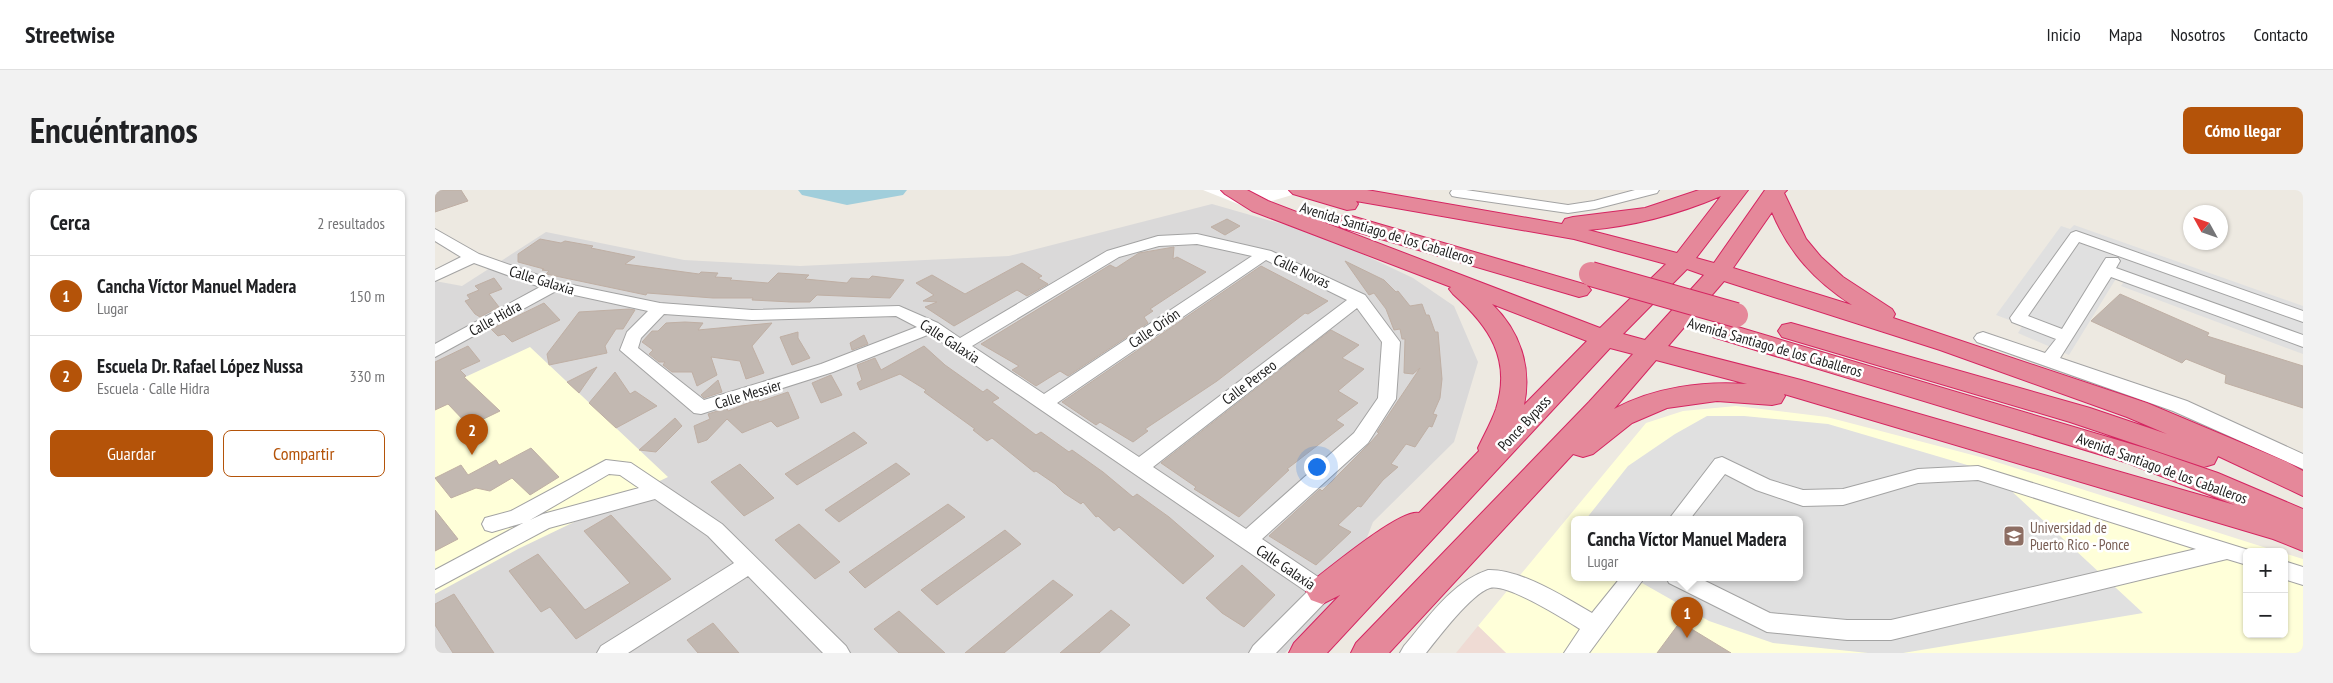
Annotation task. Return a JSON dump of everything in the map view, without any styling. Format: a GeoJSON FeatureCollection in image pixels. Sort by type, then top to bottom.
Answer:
{"type":"FeatureCollection","features":[{"type":"Feature","properties":{"kind":"highway"},"geometry":{"type":"LineString","coordinates":[[1232,190],[1269,203],[1446,278],[1590,334],[1801,389],[2281,530],[2303,539]]}},
{"type":"Feature","properties":{"kind":"highway","name":"Avenida Santiago de los Caballeros"},"geometry":{"type":"LineString","coordinates":[[1242,190],[1269,203],[1585,282],[1729,323],[1966,381],[2141,434],[2303,496]]}},
{"type":"Feature","properties":{"kind":"highway"},"geometry":{"type":"LineString","coordinates":[[1331,190],[1599,238],[1719,272],[1917,334],[2137,410],[2277,470],[2303,485]]}},
{"type":"Feature","properties":{"kind":"highway"},"geometry":{"type":"LineString","coordinates":[[1504,221],[1574,224],[1632,218],[1660,212],[1717,190]]}},
{"type":"Feature","properties":{"kind":"highway","name":"Ponce Bypass"},"geometry":{"type":"LineString","coordinates":[[1306,653],[1605,338],[1682,261],[1737,190]]}},
{"type":"Feature","properties":{"kind":"highway","name":"Avenida Santiago de los Caballeros"},"geometry":{"type":"LineString","coordinates":[[1303,191],[1585,282]]}},
{"type":"Feature","properties":{"kind":"highway"},"geometry":{"type":"LineString","coordinates":[[1368,653],[1521,489],[1599,409],[1719,272],[1775,192]]}},
{"type":"Feature","properties":{"kind":"highway"},"geometry":{"type":"LineString","coordinates":[[1775,192],[1795,240],[1813,262],[1862,301],[1917,334]]}},
{"type":"Feature","properties":{"kind":"highway"},"geometry":{"type":"LineString","coordinates":[[1446,278],[1474,299],[1495,322],[1508,344],[1512,357],[1514,370],[1511,404],[1486,464]]}},
{"type":"Feature","properties":{"kind":"highway","name":"Avenida Santiago de los Caballeros"},"geometry":{"type":"LineString","coordinates":[[1729,323],[2137,456],[2208,481],[2303,522]]}},
{"type":"Feature","properties":{"kind":"highway"},"geometry":{"type":"LineString","coordinates":[[1521,489],[1629,413],[1685,395],[1737,392],[1766,395],[1906,420]]}},
{"type":"Feature","properties":{"kind":"highway"},"geometry":{"type":"LineString","coordinates":[[1322,591],[1384,543],[1418,522],[1439,513]]}},
{"type":"Feature","properties":{"kind":"street"},"geometry":{"type":"LineString","coordinates":[[1457,193],[1568,209],[1595,205],[1651,190]]}},
{"type":"Feature","properties":{"kind":"street","name":"Calle Galaxia"},"geometry":{"type":"LineString","coordinates":[[435,234],[473,258],[554,286],[660,308],[752,315],[899,311],[932,326],[1322,591]]}},
{"type":"Feature","properties":{"kind":"street"},"geometry":{"type":"LineString","coordinates":[[2067,337],[2018,318],[2076,236],[2303,316]]}},
{"type":"Feature","properties":{"kind":"street","name":"Calle Novas"},"geometry":{"type":"LineString","coordinates":[[959,346],[1113,254],[1158,241],[1197,239],[1265,254],[1359,298],[1391,342],[1387,399],[1361,438],[1247,540]]}},
{"type":"Feature","properties":{"kind":"street"},"geometry":{"type":"LineString","coordinates":[[2049,361],[2067,337],[2118,251]]}},
{"type":"Feature","properties":{"kind":"street","name":"Calle Orión"},"geometry":{"type":"LineString","coordinates":[[1044,402],[1265,254]]}},
{"type":"Feature","properties":{"kind":"street"},"geometry":{"type":"LineString","coordinates":[[435,276],[473,258]]}},
{"type":"Feature","properties":{"kind":"street","name":"Calle Hidra"},"geometry":{"type":"LineString","coordinates":[[435,351],[554,286]]}},
{"type":"Feature","properties":{"kind":"street","name":"Calle Perseo"},"geometry":{"type":"LineString","coordinates":[[1139,467],[1359,298]]}},
{"type":"Feature","properties":{"kind":"street","name":"Calle Messier"},"geometry":{"type":"LineString","coordinates":[[660,308],[633,336],[629,350],[701,408],[827,368],[932,326]]}},
{"type":"Feature","properties":{"kind":"street"},"geometry":{"type":"LineString","coordinates":[[1983,338],[2180,406],[2303,462]]}},
{"type":"Feature","properties":{"kind":"street"},"geometry":{"type":"LineString","coordinates":[[1681,516],[1722,464],[1763,485],[1803,498],[1843,496],[1918,476],[1978,473],[2237,554]]}},
{"type":"Feature","properties":{"kind":"street"},"geometry":{"type":"LineString","coordinates":[[492,524],[517,517],[606,467],[624,468],[715,530],[748,564]]}},
{"type":"Feature","properties":{"kind":"street"},"geometry":{"type":"LineString","coordinates":[[435,580],[543,522],[657,491]]}},
{"type":"Feature","properties":{"kind":"street"},"geometry":{"type":"LineString","coordinates":[[1685,581],[1767,622],[1847,630],[1891,630],[2047,592],[2237,554]]}},
{"type":"Feature","properties":{"kind":"street"},"geometry":{"type":"LineString","coordinates":[[2288,571],[2303,576]]}},
{"type":"Feature","properties":{"kind":"street"},"geometry":{"type":"LineString","coordinates":[[1412,653],[1471,588],[1490,578],[1508,580],[1595,626]]}},
{"type":"Feature","properties":{"kind":"street"},"geometry":{"type":"LineString","coordinates":[[1575,653],[1631,581]]}},
{"type":"Feature","properties":{"kind":"street"},"geometry":{"type":"LineString","coordinates":[[1261,653],[1322,591]]}},
{"type":"Feature","properties":{"kind":"lane"},"geometry":{"type":"LineString","coordinates":[[2107,270],[2303,342]]}},
{"type":"Feature","properties":{"kind":"lane"},"geometry":{"type":"LineString","coordinates":[[609,653],[748,564],[838,653]]}},
{"type":"Feature","properties":{"kind":"shaded area"},"geometry":{"type":"Polygon","coordinates":[[[1212,204],[1324,236],[1413,278],[1454,306],[1478,362],[1454,442],[1373,522],[1347,589],[1285,653],[435,653],[435,281],[462,286],[546,232],[684,260],[800,266],[1009,256],[1212,204]]]}},
{"type":"Feature","properties":{"kind":"shaded area"},"geometry":{"type":"Polygon","coordinates":[[[2074,225],[2303,306],[2303,354],[2121,286],[2125,280],[2117,277],[2069,355],[2018,333],[2023,325],[1996,315],[2061,226],[2070,229],[2074,225]]]}},
{"type":"Feature","properties":{"kind":"shaded area"},"geometry":{"type":"Polygon","coordinates":[[[530,347],[668,477],[518,549],[435,594],[435,391],[530,347]]]}},
{"type":"Feature","properties":{"kind":"shaded area","name":"Universidad de Puerto Rico - Ponce"},"geometry":{"type":"Polygon","coordinates":[[[1736,406],[1827,417],[1984,458],[2266,548],[2243,548],[2243,638],[2288,638],[2288,554],[2303,559],[2303,653],[1506,653],[1478,626],[1646,423],[1683,411],[1736,406]]]}},
{"type":"Feature","properties":{"kind":"shaded area"},"geometry":{"type":"Polygon","coordinates":[[[1707,416],[1744,416],[1828,424],[1991,472],[2143,613],[1903,653],[1868,653],[1773,643],[1709,621],[1640,581],[1803,581],[1803,516],[1588,516],[1628,466],[1675,434],[1707,416]]]}},
{"type":"Feature","properties":{"kind":"shaded area"},"geometry":{"type":"Polygon","coordinates":[[[1478,626],[1506,653],[1456,653],[1478,626]]]}},
{"type":"Feature","properties":{"kind":"pier"},"geometry":{"type":"Polygon","coordinates":[[[1203,190],[1309,190],[1248,208],[1203,190]]]}},
{"type":"Feature","properties":{"kind":"building"},"geometry":{"type":"Polygon","coordinates":[[[435,190],[461,190],[468,201],[435,212],[435,190]]]}},
{"type":"Feature","properties":{"kind":"building"},"geometry":{"type":"Polygon","coordinates":[[[1227,219],[1240,226],[1225,235],[1211,227],[1227,219]]]}},
{"type":"Feature","properties":{"kind":"building"},"geometry":{"type":"Polygon","coordinates":[[[540,239],[593,246],[591,248],[635,257],[625,264],[699,274],[701,272],[718,273],[715,277],[732,278],[730,280],[768,283],[778,273],[809,275],[805,279],[847,283],[851,278],[869,279],[872,276],[904,280],[890,298],[817,295],[810,302],[791,302],[752,300],[753,298],[713,298],[647,293],[646,295],[546,274],[549,271],[518,262],[518,254],[540,239]]]}},
{"type":"Feature","properties":{"kind":"building"},"geometry":{"type":"Polygon","coordinates":[[[1174,247],[1173,259],[1177,257],[1206,272],[1150,309],[1153,311],[1144,317],[1148,323],[1068,376],[1060,371],[1036,386],[1012,370],[1019,366],[981,344],[1110,265],[1116,268],[1139,253],[1174,247]]]}},
{"type":"Feature","properties":{"kind":"building"},"geometry":{"type":"Polygon","coordinates":[[[1345,261],[1384,280],[1396,292],[1398,291],[1410,306],[1422,304],[1426,315],[1429,315],[1435,332],[1438,332],[1442,379],[1440,398],[1433,414],[1437,415],[1432,427],[1429,426],[1415,447],[1406,444],[1391,464],[1398,467],[1383,480],[1361,507],[1358,506],[1338,525],[1351,532],[1316,565],[1269,536],[1320,489],[1322,491],[1379,433],[1377,432],[1420,368],[1413,374],[1404,373],[1405,339],[1402,339],[1400,329],[1394,330],[1386,309],[1374,293],[1369,295],[1345,261]]]}},
{"type":"Feature","properties":{"kind":"building"},"geometry":{"type":"Polygon","coordinates":[[[1022,263],[1042,276],[1038,278],[1048,284],[1027,296],[1017,290],[954,326],[925,307],[937,302],[923,301],[934,295],[916,283],[932,275],[965,294],[1022,263]]]}},
{"type":"Feature","properties":{"kind":"building"},"geometry":{"type":"Polygon","coordinates":[[[1261,266],[1328,301],[1308,314],[1305,313],[1217,381],[1145,429],[1148,431],[1133,442],[1100,422],[1096,425],[1062,402],[1261,266]]]}},
{"type":"Feature","properties":{"kind":"building"},"geometry":{"type":"Polygon","coordinates":[[[494,278],[502,289],[489,294],[499,307],[480,317],[475,314],[465,301],[470,299],[467,295],[479,290],[475,286],[494,278]]]}},
{"type":"Feature","properties":{"kind":"building"},"geometry":{"type":"Polygon","coordinates":[[[2120,294],[2209,333],[2207,336],[2303,366],[2303,408],[2225,383],[2226,375],[2186,359],[2182,363],[2091,321],[2120,294]]]}},
{"type":"Feature","properties":{"kind":"building"},"geometry":{"type":"Polygon","coordinates":[[[544,303],[560,320],[512,342],[504,334],[498,336],[491,329],[544,303]]]}},
{"type":"Feature","properties":{"kind":"building"},"geometry":{"type":"Polygon","coordinates":[[[635,310],[623,329],[616,329],[605,346],[607,353],[549,365],[547,354],[579,312],[635,310]]]}},
{"type":"Feature","properties":{"kind":"building"},"geometry":{"type":"Polygon","coordinates":[[[666,323],[703,323],[698,330],[772,323],[752,346],[764,373],[746,379],[740,361],[711,357],[717,375],[697,386],[692,372],[672,372],[663,365],[665,362],[659,362],[649,354],[653,350],[642,342],[652,331],[658,331],[666,323]]]}},
{"type":"Feature","properties":{"kind":"building"},"geometry":{"type":"Polygon","coordinates":[[[1331,330],[1359,345],[1342,358],[1364,369],[1338,391],[1358,403],[1336,420],[1344,425],[1287,469],[1289,470],[1239,517],[1194,489],[1196,487],[1161,463],[1331,330]]]}},
{"type":"Feature","properties":{"kind":"building"},"geometry":{"type":"Polygon","coordinates":[[[798,332],[798,338],[810,358],[792,365],[780,337],[798,332]]]}},
{"type":"Feature","properties":{"kind":"building"},"geometry":{"type":"Polygon","coordinates":[[[864,335],[868,344],[852,350],[850,343],[864,335]]]}},
{"type":"Feature","properties":{"kind":"building"},"geometry":{"type":"Polygon","coordinates":[[[468,346],[480,361],[460,370],[466,376],[464,377],[500,411],[469,426],[448,404],[435,410],[435,362],[468,346]]]}},
{"type":"Feature","properties":{"kind":"building"},"geometry":{"type":"Polygon","coordinates":[[[924,346],[945,365],[983,392],[987,389],[999,398],[992,402],[1036,435],[1041,432],[1069,452],[1072,450],[1133,497],[1137,494],[1169,517],[1214,556],[1183,584],[1119,527],[1114,531],[1098,516],[1096,517],[1083,502],[1081,504],[1036,471],[1034,472],[992,438],[987,441],[973,430],[975,429],[924,392],[926,390],[900,374],[860,390],[857,383],[862,380],[857,365],[875,358],[881,370],[924,346]]]}},
{"type":"Feature","properties":{"kind":"building"},"geometry":{"type":"Polygon","coordinates":[[[597,367],[579,393],[567,382],[597,367]]]}},
{"type":"Feature","properties":{"kind":"building"},"geometry":{"type":"Polygon","coordinates":[[[615,372],[630,394],[635,391],[657,406],[616,428],[589,403],[615,372]]]}},
{"type":"Feature","properties":{"kind":"building"},"geometry":{"type":"Polygon","coordinates":[[[831,375],[842,395],[821,403],[812,383],[831,375]]]}},
{"type":"Feature","properties":{"kind":"building"},"geometry":{"type":"Polygon","coordinates":[[[718,380],[722,392],[704,398],[701,395],[718,380]]]}},
{"type":"Feature","properties":{"kind":"building"},"geometry":{"type":"Polygon","coordinates":[[[788,392],[799,418],[777,427],[771,421],[742,433],[727,419],[707,440],[698,443],[694,426],[710,419],[708,414],[727,408],[728,411],[758,399],[759,402],[788,392]]]}},
{"type":"Feature","properties":{"kind":"building"},"geometry":{"type":"Polygon","coordinates":[[[675,418],[682,426],[656,452],[639,450],[675,418]]]}},
{"type":"Feature","properties":{"kind":"building"},"geometry":{"type":"Polygon","coordinates":[[[854,432],[867,443],[797,485],[785,474],[854,432]]]}},
{"type":"Feature","properties":{"kind":"building"},"geometry":{"type":"Polygon","coordinates":[[[531,448],[559,477],[530,495],[512,478],[490,491],[476,488],[451,498],[435,478],[461,465],[468,475],[496,460],[499,465],[531,448]]]}},
{"type":"Feature","properties":{"kind":"building"},"geometry":{"type":"Polygon","coordinates":[[[896,463],[910,474],[839,522],[825,510],[896,463]]]}},
{"type":"Feature","properties":{"kind":"building"},"geometry":{"type":"Polygon","coordinates":[[[740,464],[774,498],[744,516],[711,482],[740,464]]]}},
{"type":"Feature","properties":{"kind":"building"},"geometry":{"type":"Polygon","coordinates":[[[948,504],[965,517],[865,588],[849,572],[948,504]]]}},
{"type":"Feature","properties":{"kind":"building"},"geometry":{"type":"Polygon","coordinates":[[[435,510],[458,539],[435,551],[435,510]]]}},
{"type":"Feature","properties":{"kind":"building"},"geometry":{"type":"Polygon","coordinates":[[[611,515],[671,579],[576,639],[550,607],[541,612],[509,571],[538,554],[585,610],[630,583],[584,531],[611,515]]]}},
{"type":"Feature","properties":{"kind":"building"},"geometry":{"type":"Polygon","coordinates":[[[799,524],[840,562],[815,579],[775,540],[799,524]]]}},
{"type":"Feature","properties":{"kind":"building"},"geometry":{"type":"Polygon","coordinates":[[[1005,530],[1021,544],[937,605],[921,590],[1005,530]]]}},
{"type":"Feature","properties":{"kind":"building"},"geometry":{"type":"Polygon","coordinates":[[[1242,565],[1275,595],[1244,627],[1222,613],[1206,598],[1242,565]]]}},
{"type":"Feature","properties":{"kind":"building"},"geometry":{"type":"Polygon","coordinates":[[[1053,580],[1073,595],[1004,653],[965,653],[1053,580]]]}},
{"type":"Feature","properties":{"kind":"building"},"geometry":{"type":"Polygon","coordinates":[[[454,594],[494,653],[453,653],[435,625],[435,604],[454,594]]]}},
{"type":"Feature","properties":{"kind":"building"},"geometry":{"type":"Polygon","coordinates":[[[1111,610],[1130,625],[1099,653],[1060,653],[1111,610]]]}},
{"type":"Feature","properties":{"kind":"building"},"geometry":{"type":"Polygon","coordinates":[[[899,611],[945,653],[899,653],[874,629],[899,611]]]}},
{"type":"Feature","properties":{"kind":"building"},"geometry":{"type":"Polygon","coordinates":[[[1680,622],[1731,653],[1657,653],[1680,622]]]}},
{"type":"Feature","properties":{"kind":"building"},"geometry":{"type":"Polygon","coordinates":[[[713,623],[739,653],[698,653],[687,640],[713,623]]]}},
{"type":"Feature","properties":{"kind":"waterway"},"geometry":{"type":"LineString","coordinates":[[810,190],[847,198],[895,190]]}},
{"type":"Feature","properties":{"kind":"place","name":"Escuela Dr. Rafael López Nussa"},"geometry":{"type":"Point","coordinates":[472,455]}},
{"type":"Feature","properties":{"kind":"place","name":"Universidad de Puerto Rico - Ponce"},"geometry":{"type":"Point","coordinates":[2014,536]}},
{"type":"Feature","properties":{"kind":"place","name":"Cancha Víctor Manuel Madera"},"geometry":{"type":"Point","coordinates":[1687,638]}}]}
